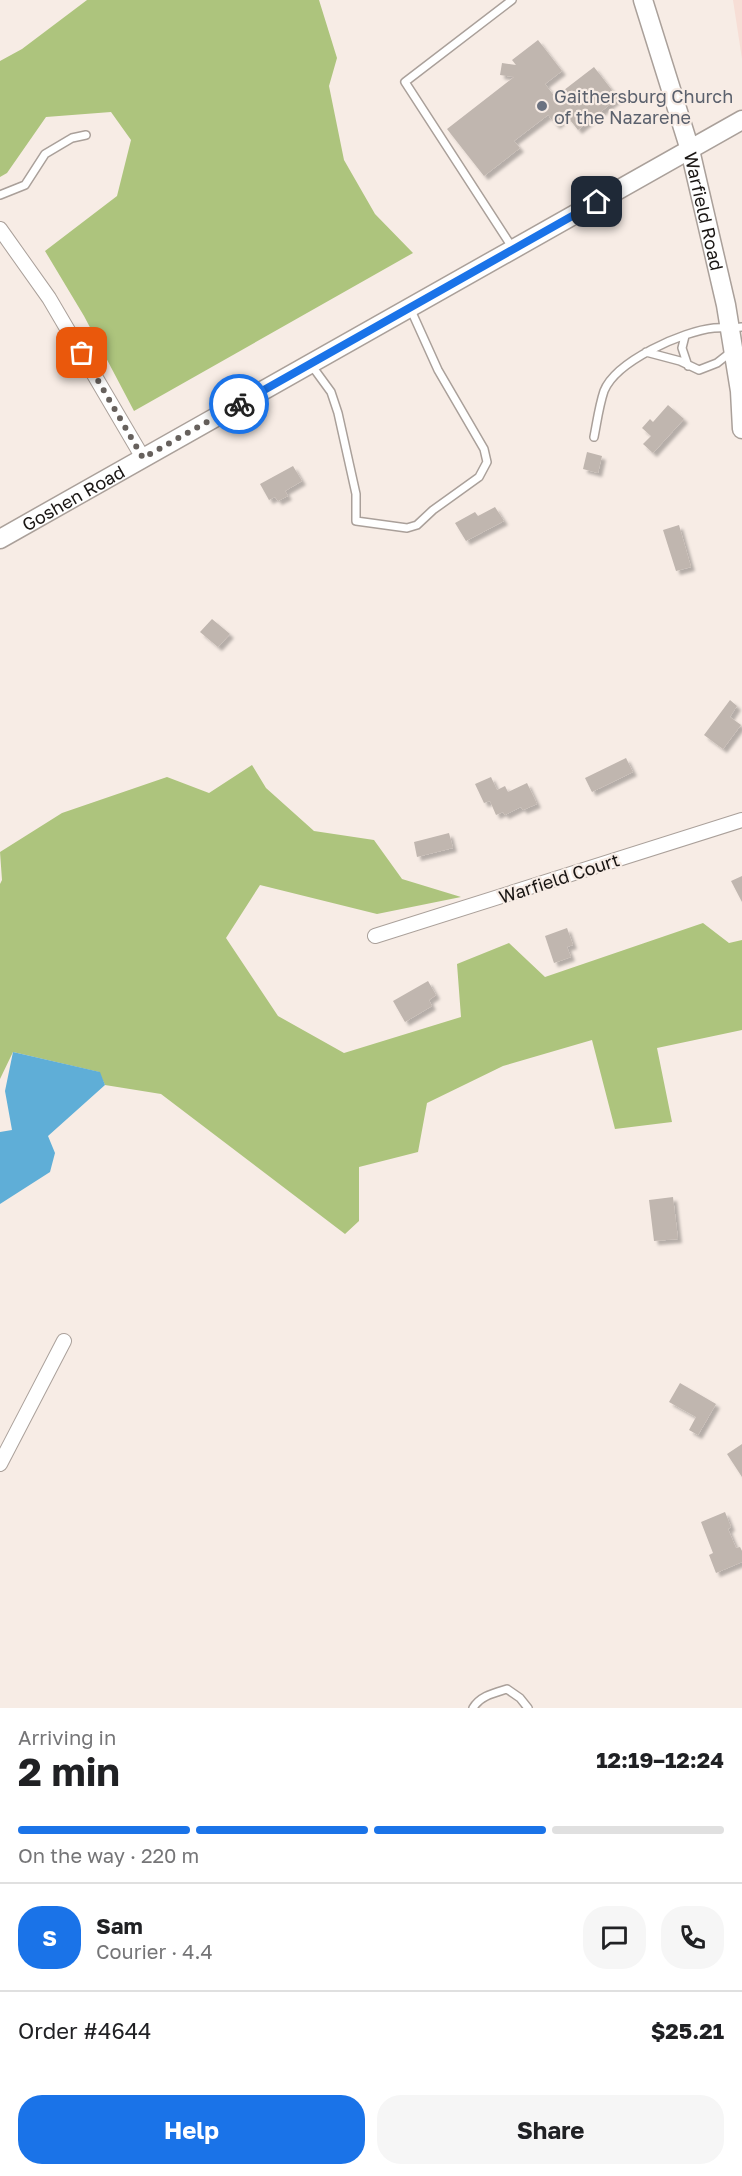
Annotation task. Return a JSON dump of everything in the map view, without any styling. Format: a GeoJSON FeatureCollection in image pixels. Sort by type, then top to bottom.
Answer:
{"type":"FeatureCollection","features":[{"type":"Feature","properties":{"kind":"street","name":"Warfield Road"},"geometry":{"type":"LineString","coordinates":[[643,0],[690,150],[736,328],[734,350],[742,429]]}},
{"type":"Feature","properties":{"kind":"street","name":"Goshen Road"},"geometry":{"type":"LineString","coordinates":[[0,539],[742,120]]}},
{"type":"Feature","properties":{"kind":"street"},"geometry":{"type":"LineString","coordinates":[[0,229],[49,298],[143,458]]}},
{"type":"Feature","properties":{"kind":"street","name":"Warfield Court"},"geometry":{"type":"LineString","coordinates":[[375,936],[742,820]]}},
{"type":"Feature","properties":{"kind":"street"},"geometry":{"type":"LineString","coordinates":[[0,1464],[64,1341]]}},
{"type":"Feature","properties":{"kind":"lane"},"geometry":{"type":"LineString","coordinates":[[512,0],[405,82],[513,249]]}},
{"type":"Feature","properties":{"kind":"lane"},"geometry":{"type":"LineString","coordinates":[[0,195],[25,185],[45,154],[72,138],[86,135]]}},
{"type":"Feature","properties":{"kind":"lane"},"geometry":{"type":"LineString","coordinates":[[311,364],[328,387],[338,413],[356,494],[356,521],[407,528],[417,525],[433,510],[479,477],[487,462],[484,449],[438,370],[410,308]]}},
{"type":"Feature","properties":{"kind":"lane"},"geometry":{"type":"LineString","coordinates":[[594,437],[605,390],[613,376],[646,352],[685,336],[714,328],[736,328]]}},
{"type":"Feature","properties":{"kind":"lane"},"geometry":{"type":"LineString","coordinates":[[685,336],[682,348],[688,366]]}},
{"type":"Feature","properties":{"kind":"lane"},"geometry":{"type":"LineString","coordinates":[[646,352],[680,361],[699,370],[717,363],[734,350]]}},
{"type":"Feature","properties":{"kind":"lane"},"geometry":{"type":"LineString","coordinates":[[473,1708],[490,1694],[507,1689],[520,1698],[528,1708]]}},
{"type":"Feature","properties":{"kind":"shaded area"},"geometry":{"type":"Polygon","coordinates":[[[733,0],[742,0],[742,59],[733,0]]]}},
{"type":"Feature","properties":{"kind":"green space"},"geometry":{"type":"Polygon","coordinates":[[[87,0],[319,0],[337,58],[329,86],[344,160],[375,214],[413,253],[134,411],[84,316],[45,251],[117,196],[131,140],[111,112],[46,117],[7,173],[0,177],[0,61],[22,49],[87,0]]]}},
{"type":"Feature","properties":{"kind":"green space"},"geometry":{"type":"Polygon","coordinates":[[[252,765],[266,788],[314,831],[374,840],[402,879],[461,897],[377,914],[260,885],[226,938],[278,1016],[344,1053],[461,1017],[457,964],[509,943],[545,977],[703,923],[729,943],[742,940],[742,1030],[657,1048],[672,1122],[615,1129],[592,1040],[503,1066],[427,1103],[418,1152],[359,1167],[359,1221],[345,1234],[161,1094],[105,1085],[99,1072],[13,1052],[0,1079],[0,884],[2,880],[0,852],[62,813],[167,777],[209,793],[252,765]]]}},
{"type":"Feature","properties":{"kind":"water"},"geometry":{"type":"Polygon","coordinates":[[[13,1052],[100,1072],[105,1085],[48,1136],[55,1153],[50,1172],[0,1204],[0,1132],[12,1130],[5,1091],[13,1052]]]}},
{"type":"Feature","properties":{"kind":"building","name":"Gaithersburg Church of the Nazarene"},"geometry":{"type":"Polygon","coordinates":[[[538,40],[562,71],[545,84],[555,97],[594,67],[618,98],[578,130],[567,116],[556,125],[548,115],[514,141],[520,148],[484,176],[447,129],[514,77],[500,75],[502,63],[516,65],[512,60],[538,40]]]}},
{"type":"Feature","properties":{"kind":"building"},"geometry":{"type":"Polygon","coordinates":[[[668,405],[684,419],[653,453],[643,444],[651,436],[642,428],[650,419],[653,422],[668,405]]]}},
{"type":"Feature","properties":{"kind":"building"},"geometry":{"type":"Polygon","coordinates":[[[587,452],[602,456],[598,473],[583,469],[587,452]]]}},
{"type":"Feature","properties":{"kind":"building"},"geometry":{"type":"Polygon","coordinates":[[[293,466],[302,481],[285,491],[288,496],[278,501],[275,497],[269,500],[260,484],[293,466]]]}},
{"type":"Feature","properties":{"kind":"building"},"geometry":{"type":"Polygon","coordinates":[[[495,507],[504,521],[466,541],[455,523],[475,512],[478,516],[495,507]]]}},
{"type":"Feature","properties":{"kind":"building"},"geometry":{"type":"Polygon","coordinates":[[[679,525],[691,567],[676,571],[663,530],[679,525]]]}},
{"type":"Feature","properties":{"kind":"building"},"geometry":{"type":"Polygon","coordinates":[[[212,619],[230,634],[218,647],[200,632],[212,619]]]}},
{"type":"Feature","properties":{"kind":"building"},"geometry":{"type":"Polygon","coordinates":[[[730,700],[737,706],[730,717],[741,725],[723,749],[704,735],[730,700]]]}},
{"type":"Feature","properties":{"kind":"building"},"geometry":{"type":"Polygon","coordinates":[[[626,758],[633,772],[592,792],[585,778],[626,758]]]}},
{"type":"Feature","properties":{"kind":"building"},"geometry":{"type":"Polygon","coordinates":[[[491,777],[497,790],[505,786],[508,792],[527,783],[537,804],[523,810],[521,807],[505,815],[503,812],[496,815],[490,801],[484,803],[475,784],[491,777]]]}},
{"type":"Feature","properties":{"kind":"building"},"geometry":{"type":"Polygon","coordinates":[[[449,833],[453,848],[417,857],[414,842],[449,833]]]}},
{"type":"Feature","properties":{"kind":"building"},"geometry":{"type":"Polygon","coordinates":[[[742,876],[742,902],[731,881],[742,876]]]}},
{"type":"Feature","properties":{"kind":"building"},"geometry":{"type":"Polygon","coordinates":[[[567,928],[573,945],[567,947],[571,957],[554,963],[545,936],[567,928]]]}},
{"type":"Feature","properties":{"kind":"building"},"geometry":{"type":"Polygon","coordinates":[[[428,981],[436,995],[429,1000],[432,1006],[405,1022],[393,1001],[428,981]]]}},
{"type":"Feature","properties":{"kind":"building"},"geometry":{"type":"Polygon","coordinates":[[[673,1197],[678,1239],[654,1241],[649,1200],[673,1197]]]}},
{"type":"Feature","properties":{"kind":"building"},"geometry":{"type":"Polygon","coordinates":[[[680,1383],[716,1404],[698,1435],[689,1430],[696,1417],[669,1402],[680,1383]]]}},
{"type":"Feature","properties":{"kind":"building"},"geometry":{"type":"Polygon","coordinates":[[[742,1444],[742,1477],[727,1454],[742,1444]]]}},
{"type":"Feature","properties":{"kind":"building"},"geometry":{"type":"Polygon","coordinates":[[[725,1512],[731,1527],[728,1529],[736,1548],[740,1547],[742,1551],[742,1562],[716,1573],[709,1555],[713,1553],[701,1522],[725,1512]]]}},
{"type":"Feature","properties":{"kind":"way so far"},"geometry":{"type":"LineString","coordinates":[[82,353],[143,458],[239,404]]}},
{"type":"Feature","properties":{"kind":"place","name":"Gaithersburg Church of the Nazarene"},"geometry":{"type":"Point","coordinates":[542,106]}},
{"type":"Feature","properties":{"kind":"route"},"geometry":{"type":"LineString","coordinates":[[239,404],[597,202]]}}]}
